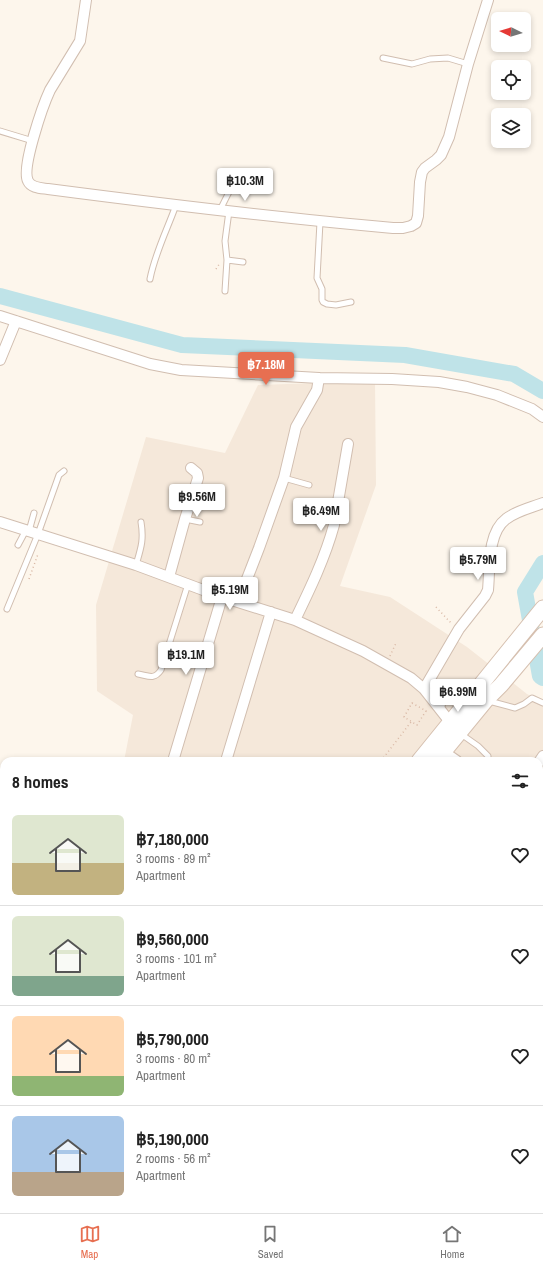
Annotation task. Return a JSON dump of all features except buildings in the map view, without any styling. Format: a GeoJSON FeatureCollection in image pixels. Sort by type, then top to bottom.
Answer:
{"type":"FeatureCollection","features":[{"type":"Feature","properties":{"kind":"main road"},"geometry":{"type":"LineString","coordinates":[[440,757],[455,727],[509,650],[543,608]]}},
{"type":"Feature","properties":{"kind":"main road"},"geometry":{"type":"LineString","coordinates":[[423,757],[501,685],[543,635]]}},
{"type":"Feature","properties":{"kind":"street"},"geometry":{"type":"LineString","coordinates":[[86,0],[80,41],[46,98],[26,165],[26,175],[30,184],[36,187],[224,211],[320,222],[393,228],[403,228],[416,223],[422,172],[441,155],[449,138],[468,64],[488,0]]}},
{"type":"Feature","properties":{"kind":"street"},"geometry":{"type":"LineString","coordinates":[[0,316],[150,364],[181,370],[320,378],[392,379],[439,382],[467,387],[497,395],[532,409],[543,417]]}},
{"type":"Feature","properties":{"kind":"street"},"geometry":{"type":"LineString","coordinates":[[0,360],[16,321]]}},
{"type":"Feature","properties":{"kind":"street"},"geometry":{"type":"LineString","coordinates":[[238,602],[284,478],[296,427],[317,390],[320,378]]}},
{"type":"Feature","properties":{"kind":"street"},"geometry":{"type":"LineString","coordinates":[[295,620],[315,579],[331,536],[348,444]]}},
{"type":"Feature","properties":{"kind":"street"},"geometry":{"type":"LineString","coordinates":[[169,577],[198,478],[197,473],[191,468]]}},
{"type":"Feature","properties":{"kind":"street"},"geometry":{"type":"LineString","coordinates":[[426,685],[459,629],[478,606],[488,590],[491,551],[494,537],[499,525],[506,519],[520,512],[543,503]]}},
{"type":"Feature","properties":{"kind":"street"},"geometry":{"type":"LineString","coordinates":[[0,522],[136,565],[222,597],[295,620],[363,651],[426,685],[441,710],[455,727]]}},
{"type":"Feature","properties":{"kind":"street"},"geometry":{"type":"LineString","coordinates":[[174,757],[222,597]]}},
{"type":"Feature","properties":{"kind":"street"},"geometry":{"type":"LineString","coordinates":[[227,757],[271,612]]}},
{"type":"Feature","properties":{"kind":"lane"},"geometry":{"type":"LineString","coordinates":[[383,58],[412,64],[430,59],[448,58],[468,64]]}},
{"type":"Feature","properties":{"kind":"lane"},"geometry":{"type":"LineString","coordinates":[[0,131],[33,141]]}},
{"type":"Feature","properties":{"kind":"lane"},"geometry":{"type":"LineString","coordinates":[[225,291],[227,260],[224,211],[236,173]]}},
{"type":"Feature","properties":{"kind":"lane"},"geometry":{"type":"LineString","coordinates":[[150,279],[159,248],[168,229],[176,205]]}},
{"type":"Feature","properties":{"kind":"lane"},"geometry":{"type":"LineString","coordinates":[[320,222],[317,278],[322,289],[322,300],[327,304],[351,302]]}},
{"type":"Feature","properties":{"kind":"lane"},"geometry":{"type":"LineString","coordinates":[[227,260],[243,262]]}},
{"type":"Feature","properties":{"kind":"lane"},"geometry":{"type":"LineString","coordinates":[[7,609],[35,533],[59,475],[64,471]]}},
{"type":"Feature","properties":{"kind":"lane"},"geometry":{"type":"LineString","coordinates":[[284,478],[309,485]]}},
{"type":"Feature","properties":{"kind":"lane"},"geometry":{"type":"LineString","coordinates":[[34,513],[35,533]]}},
{"type":"Feature","properties":{"kind":"lane"},"geometry":{"type":"LineString","coordinates":[[185,519],[200,522]]}},
{"type":"Feature","properties":{"kind":"lane"},"geometry":{"type":"LineString","coordinates":[[136,565],[142,543],[143,534],[141,522]]}},
{"type":"Feature","properties":{"kind":"lane"},"geometry":{"type":"LineString","coordinates":[[18,545],[35,533]]}},
{"type":"Feature","properties":{"kind":"lane"},"geometry":{"type":"LineString","coordinates":[[138,674],[154,677],[158,675],[161,670],[188,584]]}},
{"type":"Feature","properties":{"kind":"lane"},"geometry":{"type":"LineString","coordinates":[[426,685],[441,687],[444,690],[444,700],[441,710]]}},
{"type":"Feature","properties":{"kind":"lane"},"geometry":{"type":"LineString","coordinates":[[486,700],[514,708],[524,704],[532,698],[543,703]]}},
{"type":"Feature","properties":{"kind":"lane"},"geometry":{"type":"LineString","coordinates":[[455,727],[485,752],[488,757]]}},
{"type":"Feature","properties":{"kind":"path"},"geometry":{"type":"LineString","coordinates":[[29,579],[35,533]]}},
{"type":"Feature","properties":{"kind":"path"},"geometry":{"type":"LineString","coordinates":[[436,607],[459,629]]}},
{"type":"Feature","properties":{"kind":"path"},"geometry":{"type":"LineString","coordinates":[[386,663],[396,643]]}},
{"type":"Feature","properties":{"kind":"path"},"geometry":{"type":"LineString","coordinates":[[412,702],[426,711],[417,726],[411,722],[404,717],[412,702]]}},
{"type":"Feature","properties":{"kind":"path"},"geometry":{"type":"LineString","coordinates":[[384,757],[411,722]]}},
{"type":"Feature","properties":{"kind":"shaded area"},"geometry":{"type":"Polygon","coordinates":[[[375,381],[376,485],[340,586],[390,597],[467,647],[527,694],[543,702],[543,757],[125,757],[133,715],[97,691],[96,605],[146,437],[225,453],[258,385],[375,381]]]}},
{"type":"Feature","properties":{"kind":"waterway"},"geometry":{"type":"LineString","coordinates":[[0,296],[182,345],[405,355],[514,374],[543,391]]}},
{"type":"Feature","properties":{"kind":"waterway"},"geometry":{"type":"LineString","coordinates":[[543,563],[525,592],[540,676],[543,678]]}}]}
